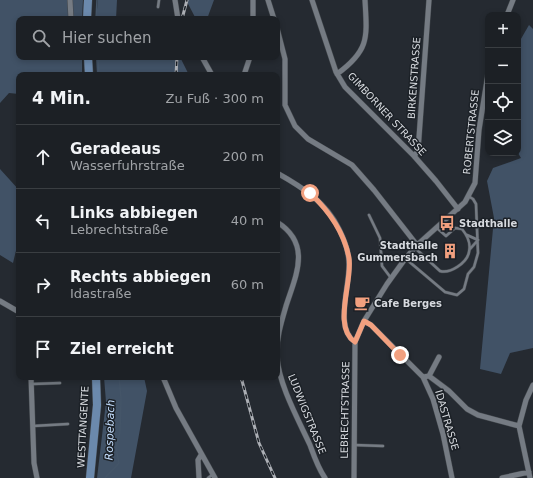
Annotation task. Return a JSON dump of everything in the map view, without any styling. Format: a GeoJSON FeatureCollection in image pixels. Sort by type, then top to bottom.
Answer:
{"type":"FeatureCollection","features":[{"type":"Feature","properties":{"kind":"main road"},"geometry":{"type":"LineString","coordinates":[[87,16],[88,0]]}},
{"type":"Feature","properties":{"kind":"main road"},"geometry":{"type":"LineString","coordinates":[[88,60],[89,72]]}},
{"type":"Feature","properties":{"kind":"main road","name":"WESTTANGENTE"},"geometry":{"type":"LineString","coordinates":[[90,478],[96,424],[96,380]]}},
{"type":"Feature","properties":{"kind":"street"},"geometry":{"type":"LineString","coordinates":[[70,0],[71,16]]}},
{"type":"Feature","properties":{"kind":"street"},"geometry":{"type":"LineString","coordinates":[[175,0],[178,16]]}},
{"type":"Feature","properties":{"kind":"street"},"geometry":{"type":"LineString","coordinates":[[253,0],[253,16]]}},
{"type":"Feature","properties":{"kind":"street"},"geometry":{"type":"LineString","coordinates":[[268,0],[273,16]]}},
{"type":"Feature","properties":{"kind":"street","name":"GIMBORNER STRASSE"},"geometry":{"type":"LineString","coordinates":[[312,0],[337,74],[345,86],[414,156],[436,180],[458,209]]}},
{"type":"Feature","properties":{"kind":"street"},"geometry":{"type":"LineString","coordinates":[[337,74],[352,63],[360,53],[366,38],[365,0]]}},
{"type":"Feature","properties":{"kind":"street","name":"BIRKENSTRASSE"},"geometry":{"type":"LineString","coordinates":[[414,156],[418,151],[429,0]]}},
{"type":"Feature","properties":{"kind":"street"},"geometry":{"type":"LineString","coordinates":[[508,12],[513,0]]}},
{"type":"Feature","properties":{"kind":"street"},"geometry":{"type":"LineString","coordinates":[[280,40],[285,59],[285,105],[295,126],[308,139],[352,165],[374,190],[416,246]]}},
{"type":"Feature","properties":{"kind":"street"},"geometry":{"type":"LineString","coordinates":[[204,60],[210,72]]}},
{"type":"Feature","properties":{"kind":"street"},"geometry":{"type":"LineString","coordinates":[[245,72],[249,60]]}},
{"type":"Feature","properties":{"kind":"street","name":"ROBERTSTRASSE"},"geometry":{"type":"LineString","coordinates":[[364,321],[405,259],[416,246],[458,209],[468,196],[475,182],[479,130],[486,84]]}},
{"type":"Feature","properties":{"kind":"street"},"geometry":{"type":"LineString","coordinates":[[280,175],[310,193],[324,206],[340,230],[348,256],[349,265],[349,281],[344,310],[344,325],[350,339],[355,342]]}},
{"type":"Feature","properties":{"kind":"street","name":"LUDWIGSTRASSE"},"geometry":{"type":"LineString","coordinates":[[280,224],[293,237],[298,248],[299,261],[280,326]]}},
{"type":"Feature","properties":{"kind":"street"},"geometry":{"type":"LineString","coordinates":[[0,301],[16,310]]}},
{"type":"Feature","properties":{"kind":"street","name":"LEBRECHTSTRASSE"},"geometry":{"type":"LineString","coordinates":[[354,478],[355,342],[364,321]]}},
{"type":"Feature","properties":{"kind":"street","name":"IDASTRASSE"},"geometry":{"type":"LineString","coordinates":[[364,321],[371,325],[426,376],[443,434],[452,478]]}},
{"type":"Feature","properties":{"kind":"street"},"geometry":{"type":"LineString","coordinates":[[439,357],[426,376],[449,391],[467,409],[478,415],[519,426]]}},
{"type":"Feature","properties":{"kind":"street","name":"LUDWIGSTRASSE"},"geometry":{"type":"LineString","coordinates":[[280,370],[298,418],[325,478]]}},
{"type":"Feature","properties":{"kind":"street"},"geometry":{"type":"LineString","coordinates":[[32,380],[34,463],[37,478]]}},
{"type":"Feature","properties":{"kind":"street"},"geometry":{"type":"LineString","coordinates":[[164,380],[176,408],[214,476]]}},
{"type":"Feature","properties":{"kind":"street"},"geometry":{"type":"LineString","coordinates":[[530,478],[519,426],[526,400],[533,385]]}},
{"type":"Feature","properties":{"kind":"street"},"geometry":{"type":"LineString","coordinates":[[199,478],[198,460],[201,455]]}},
{"type":"Feature","properties":{"kind":"street"},"geometry":{"type":"LineString","coordinates":[[502,478],[529,472]]}},
{"type":"Feature","properties":{"kind":"lane"},"geometry":{"type":"LineString","coordinates":[[158,7],[159,0]]}},
{"type":"Feature","properties":{"kind":"lane"},"geometry":{"type":"LineString","coordinates":[[405,259],[445,292],[457,295],[464,289],[468,274],[474,267],[478,253],[476,204],[473,199],[468,196]]}},
{"type":"Feature","properties":{"kind":"lane"},"geometry":{"type":"LineString","coordinates":[[369,215],[380,238],[382,266],[391,278]]}},
{"type":"Feature","properties":{"kind":"lane"},"geometry":{"type":"LineString","coordinates":[[437,228],[446,236],[455,228],[462,229],[467,235],[478,240]]}},
{"type":"Feature","properties":{"kind":"lane"},"geometry":{"type":"LineString","coordinates":[[416,246],[440,271],[444,272],[454,269],[467,257],[469,250],[467,235]]}},
{"type":"Feature","properties":{"kind":"lane"},"geometry":{"type":"LineString","coordinates":[[469,250],[478,240]]}},
{"type":"Feature","properties":{"kind":"lane"},"geometry":{"type":"LineString","coordinates":[[32,380],[60,383]]}},
{"type":"Feature","properties":{"kind":"lane"},"geometry":{"type":"LineString","coordinates":[[33,426],[68,424]]}},
{"type":"Feature","properties":{"kind":"lane"},"geometry":{"type":"LineString","coordinates":[[354,445],[383,446]]}},
{"type":"Feature","properties":{"kind":"lane"},"geometry":{"type":"LineString","coordinates":[[208,478],[214,476]]}},
{"type":"Feature","properties":{"kind":"shaded area"},"geometry":{"type":"Polygon","coordinates":[[[0,0],[83,0],[82,16],[16,16],[16,60],[82,60],[82,72],[16,72],[16,94],[9,93],[0,103],[0,0]]]}},
{"type":"Feature","properties":{"kind":"shaded area"},"geometry":{"type":"Polygon","coordinates":[[[98,0],[117,0],[116,16],[96,16],[98,0]]]}},
{"type":"Feature","properties":{"kind":"shaded area"},"geometry":{"type":"Polygon","coordinates":[[[186,0],[214,0],[208,16],[194,16],[186,0]]]}},
{"type":"Feature","properties":{"kind":"shaded area"},"geometry":{"type":"Polygon","coordinates":[[[529,25],[533,29],[533,348],[510,353],[501,374],[480,369],[494,218],[487,181],[493,168],[521,158],[520,156],[521,39],[529,25]]]}},
{"type":"Feature","properties":{"kind":"shaded area"},"geometry":{"type":"Polygon","coordinates":[[[96,60],[182,60],[188,72],[97,72],[96,60]]]}},
{"type":"Feature","properties":{"kind":"shaded area"},"geometry":{"type":"Polygon","coordinates":[[[0,169],[16,187],[16,250],[13,263],[0,255],[0,169]]]}},
{"type":"Feature","properties":{"kind":"shaded area"},"geometry":{"type":"Polygon","coordinates":[[[104,380],[145,380],[147,391],[131,478],[97,478],[106,402],[104,380]]]}},
{"type":"Feature","properties":{"kind":"waterway","name":"Rospebach"},"geometry":{"type":"LineString","coordinates":[[96,16],[97,0]]}},
{"type":"Feature","properties":{"kind":"waterway","name":"Rospebach"},"geometry":{"type":"LineString","coordinates":[[98,60],[99,72]]}},
{"type":"Feature","properties":{"kind":"waterway","name":"Rospebach"},"geometry":{"type":"LineString","coordinates":[[105,478],[119,463],[116,448],[120,432],[121,399],[119,380]]}},
{"type":"Feature","properties":{"kind":"railway"},"geometry":{"type":"LineString","coordinates":[[183,16],[187,0]]}},
{"type":"Feature","properties":{"kind":"railway"},"geometry":{"type":"LineString","coordinates":[[176,72],[177,60]]}},
{"type":"Feature","properties":{"kind":"railway"},"geometry":{"type":"LineString","coordinates":[[242,380],[259,443],[275,478]]}},
{"type":"Feature","properties":{"kind":"place","name":"Stadthalle"},"geometry":{"type":"Point","coordinates":[447,223]}},
{"type":"Feature","properties":{"kind":"place","name":"Stadthalle Gummersbach"},"geometry":{"type":"Point","coordinates":[450,251]}},
{"type":"Feature","properties":{"kind":"place","name":"Cafe Berges"},"geometry":{"type":"Point","coordinates":[362,303]}},
{"type":"Feature","properties":{"kind":"route"},"geometry":{"type":"LineString","coordinates":[[310,193],[324,206],[340,230],[348,256],[349,281],[344,310],[344,325],[350,339],[355,342],[364,321],[371,325],[400,355]]}}]}
